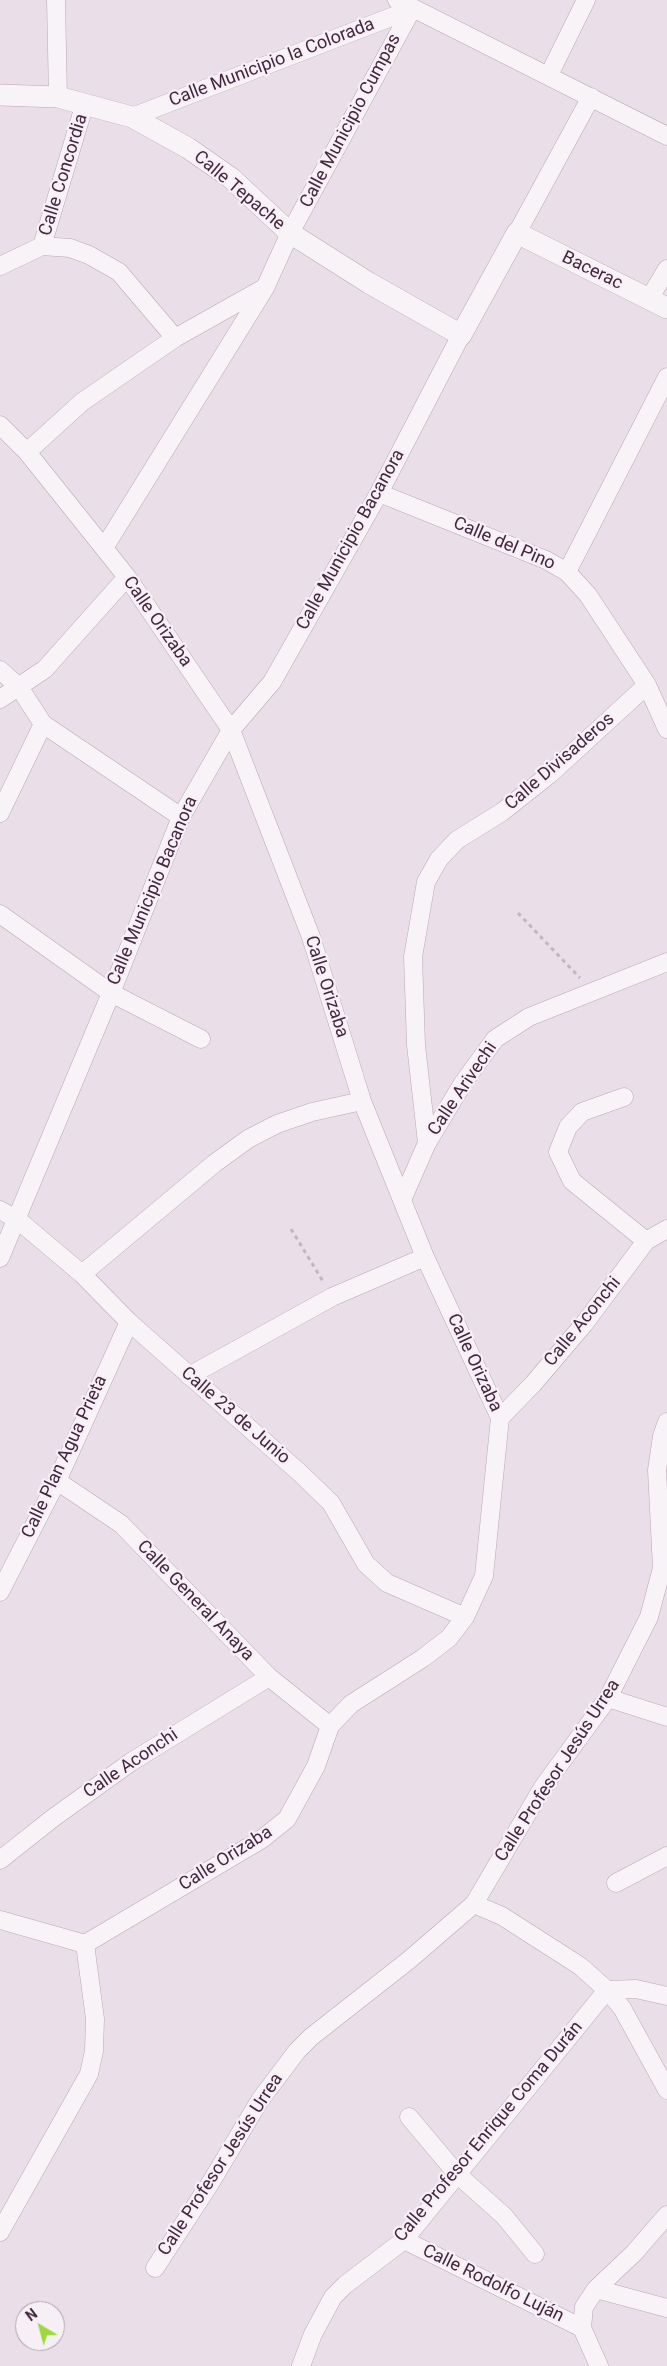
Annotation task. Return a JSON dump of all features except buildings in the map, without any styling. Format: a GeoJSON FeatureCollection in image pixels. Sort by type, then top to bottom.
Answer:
{"type":"FeatureCollection","features":[{"type":"Feature","properties":{"kind":"street","name":"Calle Concordia"},"geometry":{"type":"LineString","coordinates":[[56,0],[58,97]]}},
{"type":"Feature","properties":{"kind":"street"},"geometry":{"type":"LineString","coordinates":[[549,75],[586,0]]}},
{"type":"Feature","properties":{"kind":"street"},"geometry":{"type":"LineString","coordinates":[[405,4],[667,136]]}},
{"type":"Feature","properties":{"kind":"street","name":"Calle Municipio la Colorada"},"geometry":{"type":"LineString","coordinates":[[132,117],[405,4]]}},
{"type":"Feature","properties":{"kind":"street","name":"Calle Municipio Cumpas"},"geometry":{"type":"LineString","coordinates":[[104,548],[265,288],[405,4]]}},
{"type":"Feature","properties":{"kind":"street","name":"Calle Tepache"},"geometry":{"type":"LineString","coordinates":[[0,95],[58,97],[132,117],[188,148],[230,178],[290,234],[369,282],[461,334]]}},
{"type":"Feature","properties":{"kind":"street"},"geometry":{"type":"LineString","coordinates":[[461,334],[591,97]]}},
{"type":"Feature","properties":{"kind":"street","name":"Calle Concordia"},"geometry":{"type":"LineString","coordinates":[[42,246],[85,103]]}},
{"type":"Feature","properties":{"kind":"street","name":"Bacerac"},"geometry":{"type":"LineString","coordinates":[[517,233],[658,303]]}},
{"type":"Feature","properties":{"kind":"street"},"geometry":{"type":"LineString","coordinates":[[0,266],[42,246],[70,248],[89,255],[119,272],[175,338]]}},
{"type":"Feature","properties":{"kind":"street"},"geometry":{"type":"LineString","coordinates":[[658,303],[667,269]]}},
{"type":"Feature","properties":{"kind":"street"},"geometry":{"type":"LineString","coordinates":[[27,452],[82,402],[175,338],[265,288]]}},
{"type":"Feature","properties":{"kind":"street","name":"Calle Municipio Bacanora"},"geometry":{"type":"LineString","coordinates":[[0,1258],[18,1220],[181,817],[231,730],[272,682],[379,493],[461,334]]}},
{"type":"Feature","properties":{"kind":"street"},"geometry":{"type":"LineString","coordinates":[[567,572],[667,377]]}},
{"type":"Feature","properties":{"kind":"street","name":"Calle Orizaba"},"geometry":{"type":"LineString","coordinates":[[0,425],[27,452],[127,577],[231,730],[311,937],[362,1101],[425,1257],[500,1418],[484,1576],[465,1617],[449,1638],[423,1658],[351,1704],[330,1726],[316,1766],[287,1819],[262,1839],[85,1944]]}},
{"type":"Feature","properties":{"kind":"street","name":"Calle del Pino"},"geometry":{"type":"LineString","coordinates":[[379,493],[546,560],[567,572],[588,595],[647,685],[667,729]]}},
{"type":"Feature","properties":{"kind":"street"},"geometry":{"type":"LineString","coordinates":[[0,699],[46,669],[127,577]]}},
{"type":"Feature","properties":{"kind":"street"},"geometry":{"type":"LineString","coordinates":[[0,670],[19,688],[43,724],[181,817]]}},
{"type":"Feature","properties":{"kind":"street","name":"Calle Divisaderos"},"geometry":{"type":"LineString","coordinates":[[427,1143],[416,1045],[413,956],[426,882],[439,859],[457,840],[502,812],[550,774],[647,685]]}},
{"type":"Feature","properties":{"kind":"street"},"geometry":{"type":"LineString","coordinates":[[0,813],[43,724]]}},
{"type":"Feature","properties":{"kind":"street"},"geometry":{"type":"LineString","coordinates":[[0,914],[111,993],[201,1039]]}},
{"type":"Feature","properties":{"kind":"street","name":"Calle Arivechi"},"geometry":{"type":"LineString","coordinates":[[402,1200],[427,1143],[463,1083],[495,1039],[529,1017],[667,962]]}},
{"type":"Feature","properties":{"kind":"street"},"geometry":{"type":"LineString","coordinates":[[624,1097],[582,1112],[568,1127],[558,1152],[572,1181],[646,1241]]}},
{"type":"Feature","properties":{"kind":"street"},"geometry":{"type":"LineString","coordinates":[[82,1274],[215,1163],[248,1140],[277,1124],[312,1112],[362,1101]]}},
{"type":"Feature","properties":{"kind":"street","name":"Calle 23 de Junio"},"geometry":{"type":"LineString","coordinates":[[0,1210],[18,1220],[82,1274],[129,1322],[262,1438],[331,1503],[366,1564],[387,1583],[465,1617]]}},
{"type":"Feature","properties":{"kind":"street","name":"Calle Aconchi"},"geometry":{"type":"LineString","coordinates":[[500,1418],[533,1384],[584,1324],[646,1241],[667,1229]]}},
{"type":"Feature","properties":{"kind":"street"},"geometry":{"type":"LineString","coordinates":[[189,1376],[332,1297],[425,1257]]}},
{"type":"Feature","properties":{"kind":"street","name":"Calle Plan Agua Prieta"},"geometry":{"type":"LineString","coordinates":[[0,1592],[57,1481],[129,1322]]}},
{"type":"Feature","properties":{"kind":"street","name":"Calle Profesor Jesús Urrea"},"geometry":{"type":"LineString","coordinates":[[155,2268],[211,2182],[260,2100],[298,2051],[311,2037],[408,1960],[474,1904],[543,1787],[608,1698],[649,1617],[662,1568],[657,1470],[662,1436],[667,1422]]}},
{"type":"Feature","properties":{"kind":"street","name":"Calle General Anaya"},"geometry":{"type":"LineString","coordinates":[[57,1481],[120,1524],[269,1677],[330,1726]]}},
{"type":"Feature","properties":{"kind":"street","name":"Calle Aconchi"},"geometry":{"type":"LineString","coordinates":[[0,1860],[53,1818],[131,1762],[269,1677]]}},
{"type":"Feature","properties":{"kind":"street"},"geometry":{"type":"LineString","coordinates":[[608,1698],[667,1717]]}},
{"type":"Feature","properties":{"kind":"street"},"geometry":{"type":"LineString","coordinates":[[616,1883],[667,1856]]}},
{"type":"Feature","properties":{"kind":"street"},"geometry":{"type":"LineString","coordinates":[[474,1904],[502,1916],[580,1966],[607,1990],[622,2008],[667,2090]]}},
{"type":"Feature","properties":{"kind":"street"},"geometry":{"type":"LineString","coordinates":[[0,1920],[85,1944],[95,2019],[94,2051],[89,2074],[0,2232]]}},
{"type":"Feature","properties":{"kind":"street"},"geometry":{"type":"LineString","coordinates":[[607,1990],[636,1989],[667,1996]]}},
{"type":"Feature","properties":{"kind":"street","name":"Calle Profesor Enrique Coma Durán"},"geometry":{"type":"LineString","coordinates":[[301,2366],[313,2334],[333,2298],[345,2285],[404,2240],[607,1990]]}},
{"type":"Feature","properties":{"kind":"street"},"geometry":{"type":"LineString","coordinates":[[409,2117],[457,2174],[504,2216],[535,2254]]}},
{"type":"Feature","properties":{"kind":"street"},"geometry":{"type":"LineString","coordinates":[[599,2366],[582,2328],[584,2307],[596,2289],[634,2254],[667,2215]]}},
{"type":"Feature","properties":{"kind":"street","name":"Calle Rodolfo Luján"},"geometry":{"type":"LineString","coordinates":[[404,2240],[582,2328]]}},
{"type":"Feature","properties":{"kind":"street"},"geometry":{"type":"LineString","coordinates":[[596,2289],[667,2308]]}},
{"type":"Feature","properties":{"kind":"path"},"geometry":{"type":"LineString","coordinates":[[518,913],[592,991]]}},
{"type":"Feature","properties":{"kind":"path"},"geometry":{"type":"LineString","coordinates":[[291,1229],[332,1297]]}}]}
